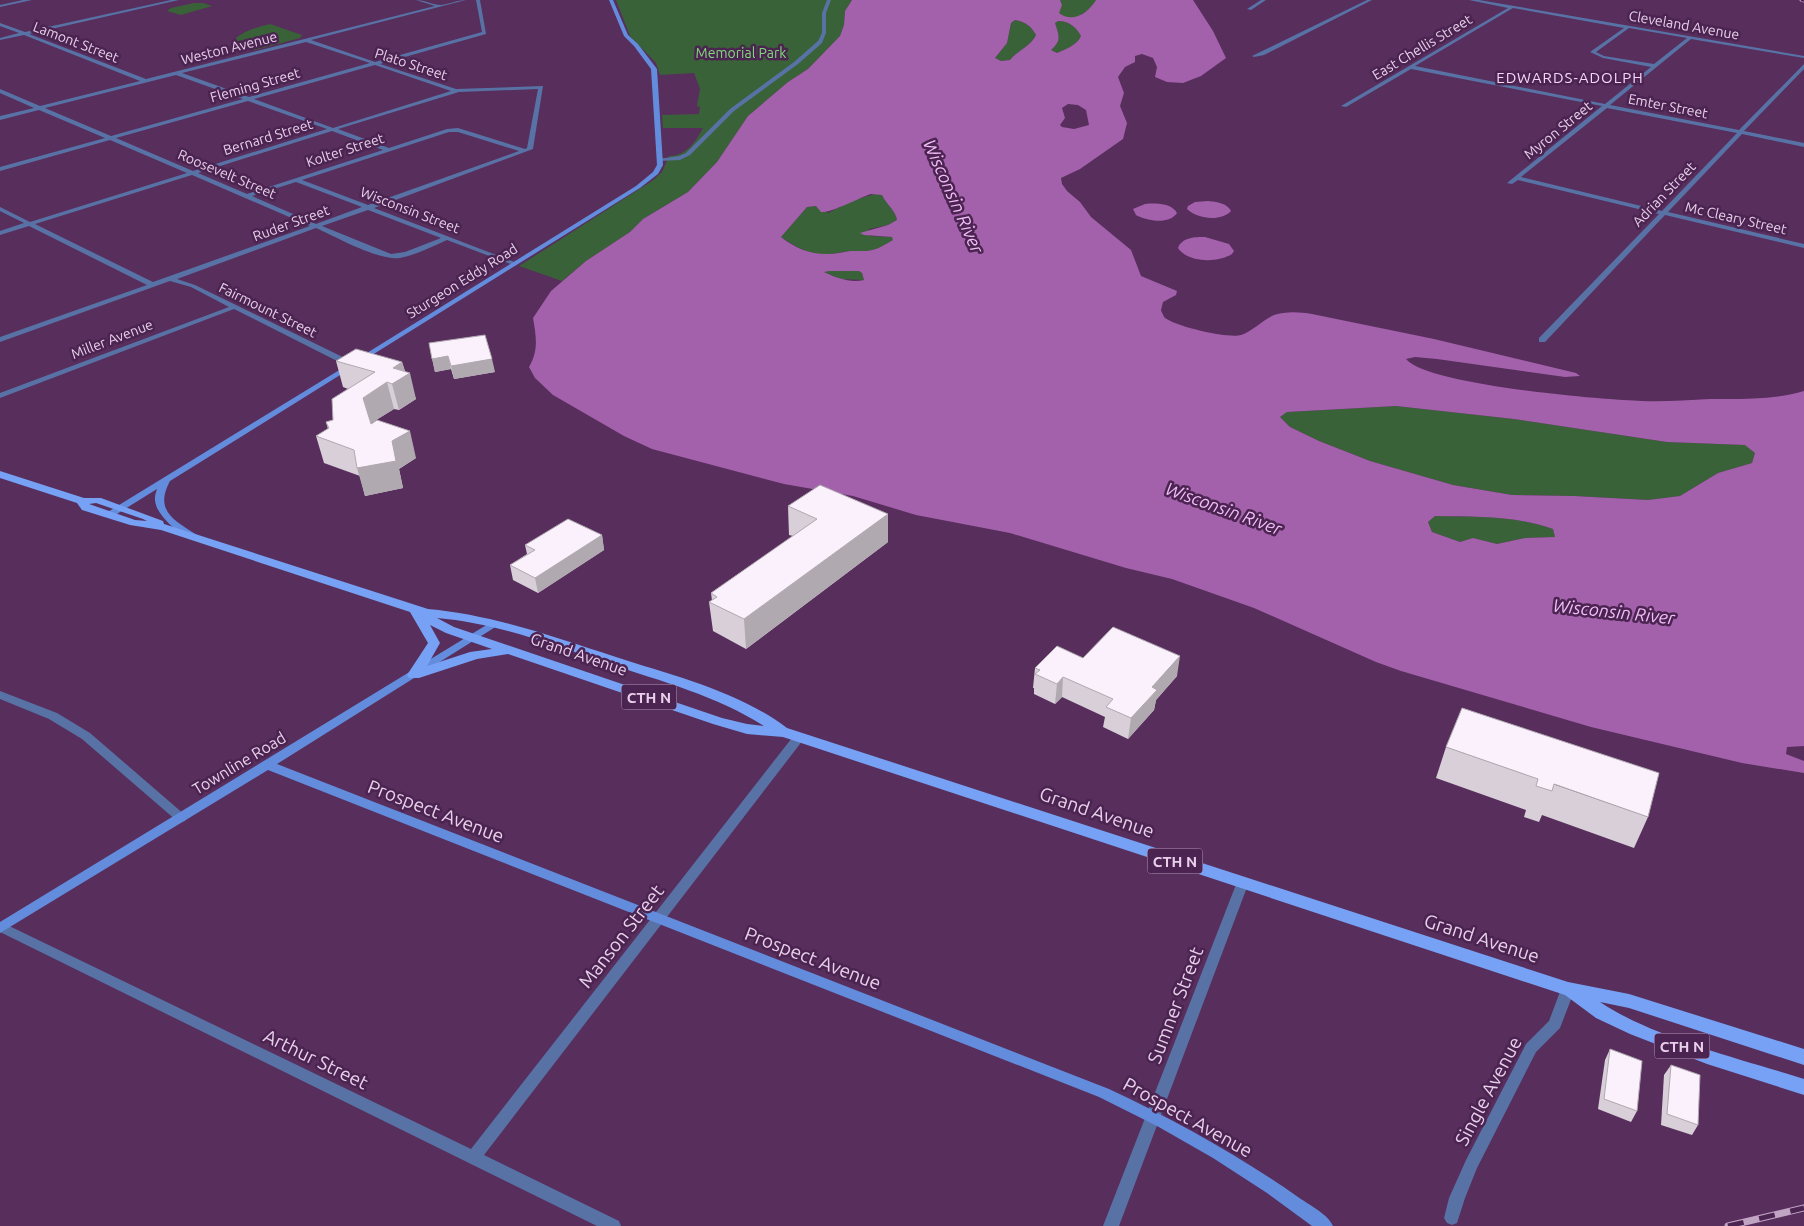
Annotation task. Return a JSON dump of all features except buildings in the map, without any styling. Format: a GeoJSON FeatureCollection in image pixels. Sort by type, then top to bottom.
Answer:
{"type":"FeatureCollection","features":[{"type":"Feature","properties":{"kind":"main road","name":"Grand Avenue"},"geometry":{"type":"LineString","coordinates":[[0,474],[83,501],[97,500],[156,520],[163,527]]}},
{"type":"Feature","properties":{"kind":"main road","name":"Grand Avenue"},"geometry":{"type":"LineString","coordinates":[[83,501],[84,507],[134,523],[163,527],[427,613],[452,615],[493,624],[561,644],[683,685],[744,710],[784,732],[799,737],[1568,989],[1629,1001],[1804,1057]]}},
{"type":"Feature","properties":{"kind":"main road"},"geometry":{"type":"LineString","coordinates":[[414,608],[434,643],[414,675]]}},
{"type":"Feature","properties":{"kind":"main road","name":"Grand Avenue"},"geometry":{"type":"LineString","coordinates":[[427,613],[441,626],[732,725],[784,732]]}},
{"type":"Feature","properties":{"kind":"main road"},"geometry":{"type":"LineString","coordinates":[[414,675],[475,655],[497,651],[517,652]]}},
{"type":"Feature","properties":{"kind":"main road","name":"Grand Avenue"},"geometry":{"type":"LineString","coordinates":[[1568,989],[1611,1018],[1635,1028],[1804,1087]]}},
{"type":"Feature","properties":{"kind":"street"},"geometry":{"type":"LineString","coordinates":[[0,6],[30,0]]}},
{"type":"Feature","properties":{"kind":"street"},"geometry":{"type":"LineString","coordinates":[[0,39],[177,0]]}},
{"type":"Feature","properties":{"kind":"street"},"geometry":{"type":"LineString","coordinates":[[418,0],[440,6]]}},
{"type":"Feature","properties":{"kind":"street","name":"Weston Avenue"},"geometry":{"type":"LineString","coordinates":[[0,118],[464,0]]}},
{"type":"Feature","properties":{"kind":"street","name":"Fleming Street"},"geometry":{"type":"LineString","coordinates":[[0,170],[484,33],[478,0]]}},
{"type":"Feature","properties":{"kind":"street"},"geometry":{"type":"LineString","coordinates":[[611,0],[627,37],[636,45],[654,69],[660,160],[678,158],[688,154],[732,110],[773,81],[816,46],[824,33],[824,13],[829,0]]}},
{"type":"Feature","properties":{"kind":"street"},"geometry":{"type":"LineString","coordinates":[[1249,9],[1264,0]]}},
{"type":"Feature","properties":{"kind":"street"},"geometry":{"type":"LineString","coordinates":[[1254,56],[1262,54],[1370,0]]}},
{"type":"Feature","properties":{"kind":"street","name":"Cleveland Avenue"},"geometry":{"type":"LineString","coordinates":[[1471,0],[1804,57]]}},
{"type":"Feature","properties":{"kind":"street","name":"East Chellis Street"},"geometry":{"type":"LineString","coordinates":[[1344,106],[1512,7]]}},
{"type":"Feature","properties":{"kind":"street","name":"Lamont Street"},"geometry":{"type":"LineString","coordinates":[[0,24],[24,34],[32,35],[144,81]]}},
{"type":"Feature","properties":{"kind":"street"},"geometry":{"type":"LineString","coordinates":[[1628,27],[1592,52],[1602,57],[1655,66]]}},
{"type":"Feature","properties":{"kind":"street","name":"Myron Street"},"geometry":{"type":"LineString","coordinates":[[1510,183],[1690,38]]}},
{"type":"Feature","properties":{"kind":"street","name":"Plato Street"},"geometry":{"type":"LineString","coordinates":[[305,40],[456,90],[541,87],[532,142],[530,150],[525,151]]}},
{"type":"Feature","properties":{"kind":"street","name":"Adrian Street"},"geometry":{"type":"LineString","coordinates":[[1542,340],[1804,66]]}},
{"type":"Feature","properties":{"kind":"street","name":"Emter Street"},"geometry":{"type":"LineString","coordinates":[[1411,67],[1804,145]]}},
{"type":"Feature","properties":{"kind":"street"},"geometry":{"type":"LineString","coordinates":[[176,73],[387,149]]}},
{"type":"Feature","properties":{"kind":"street","name":"Bernard Street"},"geometry":{"type":"LineString","coordinates":[[0,233],[456,90]]}},
{"type":"Feature","properties":{"kind":"street","name":"Roosevelt Street"},"geometry":{"type":"LineString","coordinates":[[0,91],[317,227],[391,256],[401,255],[446,238]]}},
{"type":"Feature","properties":{"kind":"street","name":"Kolter Street"},"geometry":{"type":"LineString","coordinates":[[247,196],[387,149],[453,130],[525,151]]}},
{"type":"Feature","properties":{"kind":"street","name":"Ruder Street"},"geometry":{"type":"LineString","coordinates":[[0,340],[525,151]]}},
{"type":"Feature","properties":{"kind":"street","name":"Sturgeon Eddy Road"},"geometry":{"type":"LineString","coordinates":[[110,515],[644,182],[658,170],[660,160]]}},
{"type":"Feature","properties":{"kind":"street","name":"Mc Cleary Street"},"geometry":{"type":"LineString","coordinates":[[1517,178],[1662,214],[1804,246]]}},
{"type":"Feature","properties":{"kind":"street","name":"Wisconsin Street"},"geometry":{"type":"LineString","coordinates":[[296,180],[515,264]]}},
{"type":"Feature","properties":{"kind":"street"},"geometry":{"type":"LineString","coordinates":[[0,209],[153,285]]}},
{"type":"Feature","properties":{"kind":"street","name":"Fairmount Street"},"geometry":{"type":"LineString","coordinates":[[171,279],[193,286],[353,365]]}},
{"type":"Feature","properties":{"kind":"street","name":"Miller Avenue"},"geometry":{"type":"LineString","coordinates":[[0,396],[234,306]]}},
{"type":"Feature","properties":{"kind":"street"},"geometry":{"type":"LineString","coordinates":[[166,480],[159,497],[160,505],[174,523],[195,537]]}},
{"type":"Feature","properties":{"kind":"street","name":"Townline Road"},"geometry":{"type":"LineString","coordinates":[[0,928],[414,675],[493,624]]}},
{"type":"Feature","properties":{"kind":"street"},"geometry":{"type":"LineString","coordinates":[[0,695],[53,716],[86,736],[180,818]]}},
{"type":"Feature","properties":{"kind":"street","name":"Manson Street"},"geometry":{"type":"LineString","coordinates":[[473,1158],[799,737]]}},
{"type":"Feature","properties":{"kind":"street","name":"Prospect Avenue"},"geometry":{"type":"LineString","coordinates":[[267,765],[1091,1087],[1153,1116],[1237,1164],[1325,1226]]}},
{"type":"Feature","properties":{"kind":"street","name":"Sumner Street"},"geometry":{"type":"LineString","coordinates":[[1111,1226],[1243,882]]}},
{"type":"Feature","properties":{"kind":"street","name":"Arthur Street"},"geometry":{"type":"LineString","coordinates":[[0,928],[613,1226]]}},
{"type":"Feature","properties":{"kind":"street","name":"Single Avenue"},"geometry":{"type":"LineString","coordinates":[[1452,1218],[1457,1198],[1475,1157],[1532,1048],[1555,1024],[1568,989]]}},
{"type":"Feature","properties":{"kind":"green space","name":"Memorial Park"},"geometry":{"type":"Polygon","coordinates":[[[616,0],[852,0],[845,11],[844,25],[840,36],[808,69],[788,82],[748,116],[717,162],[688,192],[643,219],[630,232],[586,261],[562,281],[519,266],[652,181],[662,172],[669,156],[686,151],[694,143],[703,128],[663,128],[662,115],[699,114],[700,107],[697,106],[700,89],[694,73],[660,75],[656,63],[630,36],[616,0]]]}},
{"type":"Feature","properties":{"kind":"green space"},"geometry":{"type":"Polygon","coordinates":[[[1060,0],[1096,0],[1085,13],[1069,18],[1058,13],[1062,5],[1060,0]]]}},
{"type":"Feature","properties":{"kind":"green space"},"geometry":{"type":"Polygon","coordinates":[[[194,3],[212,6],[181,15],[167,11],[171,8],[194,3]]]}},
{"type":"Feature","properties":{"kind":"green space"},"geometry":{"type":"Polygon","coordinates":[[[1015,20],[1028,25],[1036,35],[1031,42],[1010,60],[1001,61],[995,58],[1007,43],[1011,23],[1015,20]]]}},
{"type":"Feature","properties":{"kind":"green space"},"geometry":{"type":"Polygon","coordinates":[[[1058,21],[1072,25],[1081,36],[1074,44],[1057,53],[1051,50],[1058,40],[1055,23],[1058,21]]]}},
{"type":"Feature","properties":{"kind":"green space"},"geometry":{"type":"Polygon","coordinates":[[[270,24],[302,35],[300,38],[255,50],[237,43],[236,38],[243,33],[270,24]]]}},
{"type":"Feature","properties":{"kind":"green space"},"geometry":{"type":"Polygon","coordinates":[[[875,194],[882,195],[897,220],[888,225],[869,229],[869,236],[893,237],[894,240],[877,249],[817,254],[798,248],[781,237],[807,207],[816,206],[828,213],[854,200],[875,194]]]}},
{"type":"Feature","properties":{"kind":"green space"},"geometry":{"type":"Polygon","coordinates":[[[859,271],[862,273],[864,280],[841,279],[824,272],[859,271]]]}},
{"type":"Feature","properties":{"kind":"green space"},"geometry":{"type":"Polygon","coordinates":[[[1396,406],[1514,419],[1667,442],[1746,445],[1755,453],[1752,463],[1718,473],[1680,496],[1648,500],[1512,495],[1453,485],[1370,461],[1319,441],[1290,427],[1280,417],[1287,412],[1396,406]]]}},
{"type":"Feature","properties":{"kind":"green space"},"geometry":{"type":"Polygon","coordinates":[[[1435,516],[1523,521],[1553,529],[1555,537],[1525,538],[1497,544],[1473,538],[1460,542],[1432,532],[1428,522],[1435,516]]]}},
{"type":"Feature","properties":{"kind":"water","name":"Wisconsin River"},"geometry":{"type":"Polygon","coordinates":[[[852,0],[1060,0],[1062,5],[1059,13],[1064,16],[1075,17],[1089,9],[1096,0],[1193,0],[1213,31],[1226,58],[1201,76],[1183,83],[1167,82],[1155,77],[1157,67],[1153,58],[1142,54],[1135,56],[1135,62],[1125,67],[1118,77],[1124,93],[1120,106],[1127,123],[1123,139],[1080,169],[1061,178],[1062,184],[1067,191],[1080,202],[1091,217],[1131,250],[1141,276],[1177,291],[1176,295],[1163,302],[1161,310],[1164,317],[1169,321],[1189,328],[1235,336],[1245,333],[1274,315],[1293,312],[1312,314],[1434,339],[1576,373],[1580,376],[1565,377],[1437,359],[1415,357],[1406,359],[1421,368],[1446,376],[1479,383],[1555,394],[1621,400],[1659,401],[1757,398],[1781,396],[1804,391],[1804,746],[1787,747],[1786,754],[1804,761],[1804,773],[1742,763],[1591,727],[1401,671],[1376,662],[1254,608],[1172,579],[1126,568],[1010,533],[916,515],[853,496],[784,484],[652,449],[624,436],[553,395],[535,378],[529,367],[534,355],[536,337],[533,318],[551,291],[586,261],[630,232],[643,219],[688,192],[717,162],[748,116],[788,82],[808,69],[840,36],[844,25],[845,11],[852,0]],[[1015,20],[1011,23],[1007,43],[995,58],[1001,61],[1010,60],[1031,42],[1036,35],[1028,25],[1015,20]],[[1058,21],[1055,23],[1059,38],[1051,50],[1057,53],[1074,44],[1081,36],[1069,23],[1058,21]],[[1068,104],[1062,108],[1065,118],[1060,125],[1062,127],[1074,129],[1089,125],[1086,110],[1078,105],[1068,104]],[[871,194],[838,208],[821,212],[816,206],[807,207],[781,237],[803,250],[827,254],[873,250],[893,240],[892,237],[860,233],[888,225],[897,220],[882,195],[871,194]],[[859,271],[824,272],[839,278],[864,280],[862,273],[859,271]],[[1396,406],[1287,412],[1280,417],[1290,427],[1319,441],[1370,461],[1453,485],[1512,495],[1648,500],[1680,496],[1718,473],[1752,463],[1755,453],[1745,445],[1667,442],[1514,419],[1396,406]],[[1435,516],[1428,522],[1432,532],[1460,542],[1473,538],[1497,544],[1525,538],[1555,537],[1553,529],[1538,524],[1480,517],[1435,516]]]}},
{"type":"Feature","properties":{"kind":"water"},"geometry":{"type":"Polygon","coordinates":[[[1195,202],[1218,202],[1231,211],[1221,217],[1209,218],[1197,215],[1187,209],[1188,206],[1195,202]]]}},
{"type":"Feature","properties":{"kind":"water"},"geometry":{"type":"Polygon","coordinates":[[[1145,204],[1167,205],[1177,213],[1169,219],[1158,221],[1136,215],[1133,209],[1145,204]]]}},
{"type":"Feature","properties":{"kind":"water"},"geometry":{"type":"Polygon","coordinates":[[[1205,237],[1229,244],[1234,251],[1226,257],[1204,260],[1189,257],[1178,248],[1186,240],[1205,237]]]}},
{"type":"Feature","properties":{"kind":"railway"},"geometry":{"type":"LineString","coordinates":[[1728,1226],[1804,1208]]}},
{"type":"Feature","properties":{"kind":"district","name":"EDWARDS-ADOLPH"},"geometry":{"type":"Point","coordinates":[1570,77]}}]}
